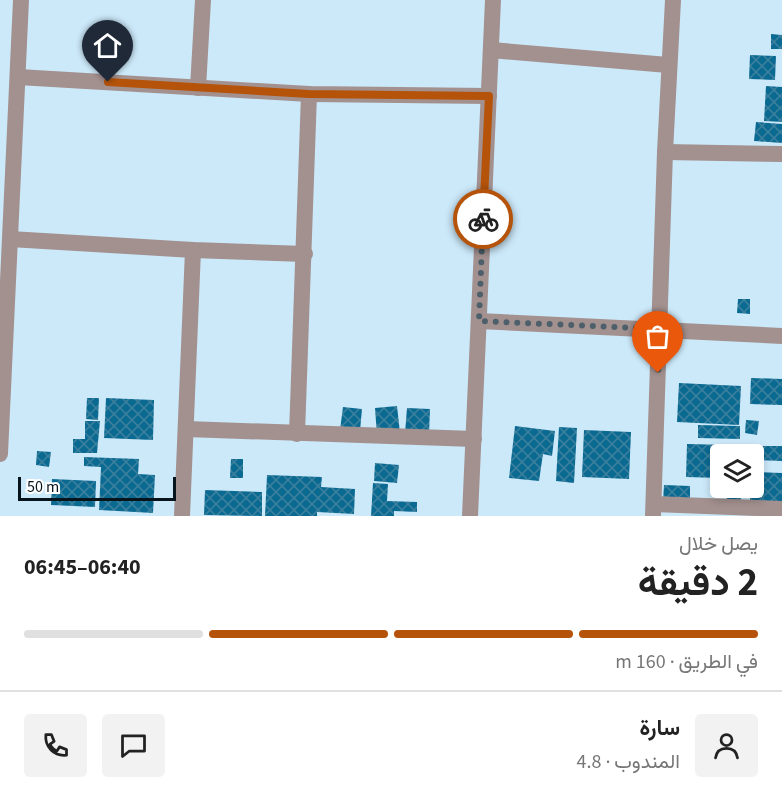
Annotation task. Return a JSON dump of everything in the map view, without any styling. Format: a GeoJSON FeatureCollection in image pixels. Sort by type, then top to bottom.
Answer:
{"type":"FeatureCollection","features":[{"type":"Feature","properties":{"kind":"street"},"geometry":{"type":"LineString","coordinates":[[0,454],[4,262],[10,239],[8,105],[18,77],[21,0]]}},
{"type":"Feature","properties":{"kind":"street"},"geometry":{"type":"LineString","coordinates":[[198,88],[203,0]]}},
{"type":"Feature","properties":{"kind":"street"},"geometry":{"type":"LineString","coordinates":[[470,516],[493,0]]}},
{"type":"Feature","properties":{"kind":"street"},"geometry":{"type":"LineString","coordinates":[[673,0],[668,65],[654,510],[782,509]]}},
{"type":"Feature","properties":{"kind":"street"},"geometry":{"type":"LineString","coordinates":[[490,50],[668,65]]}},
{"type":"Feature","properties":{"kind":"street"},"geometry":{"type":"LineString","coordinates":[[18,77],[309,94],[489,96]]}},
{"type":"Feature","properties":{"kind":"street"},"geometry":{"type":"LineString","coordinates":[[297,434],[309,94]]}},
{"type":"Feature","properties":{"kind":"street"},"geometry":{"type":"LineString","coordinates":[[665,152],[782,154]]}},
{"type":"Feature","properties":{"kind":"street"},"geometry":{"type":"LineString","coordinates":[[10,239],[305,254]]}},
{"type":"Feature","properties":{"kind":"street"},"geometry":{"type":"LineString","coordinates":[[182,516],[193,250]]}},
{"type":"Feature","properties":{"kind":"street"},"geometry":{"type":"LineString","coordinates":[[479,321],[782,336]]}},
{"type":"Feature","properties":{"kind":"street"},"geometry":{"type":"LineString","coordinates":[[186,429],[474,439]]}},
{"type":"Feature","properties":{"kind":"building"},"geometry":{"type":"Polygon","coordinates":[[[771,34],[782,35],[782,49],[771,49],[771,34]]]}},
{"type":"Feature","properties":{"kind":"building"},"geometry":{"type":"Polygon","coordinates":[[[750,55],[776,56],[775,80],[749,79],[750,55]]]}},
{"type":"Feature","properties":{"kind":"building"},"geometry":{"type":"Polygon","coordinates":[[[766,86],[782,87],[782,122],[764,121],[766,86]]]}},
{"type":"Feature","properties":{"kind":"building"},"geometry":{"type":"Polygon","coordinates":[[[756,122],[782,124],[782,143],[754,141],[756,122]]]}},
{"type":"Feature","properties":{"kind":"building"},"geometry":{"type":"Polygon","coordinates":[[[738,299],[750,299],[750,314],[737,313],[738,299]]]}},
{"type":"Feature","properties":{"kind":"building"},"geometry":{"type":"Polygon","coordinates":[[[751,378],[782,379],[782,405],[750,404],[751,378]]]}},
{"type":"Feature","properties":{"kind":"building"},"geometry":{"type":"Polygon","coordinates":[[[679,383],[741,386],[739,425],[677,422],[679,383]]]}},
{"type":"Feature","properties":{"kind":"building"},"geometry":{"type":"Polygon","coordinates":[[[87,398],[99,398],[98,420],[86,419],[87,398]]]}},
{"type":"Feature","properties":{"kind":"building"},"geometry":{"type":"Polygon","coordinates":[[[106,398],[154,400],[153,440],[104,438],[106,398]]]}},
{"type":"Feature","properties":{"kind":"building"},"geometry":{"type":"Polygon","coordinates":[[[397,406],[400,433],[377,436],[375,408],[397,406]]]}},
{"type":"Feature","properties":{"kind":"building"},"geometry":{"type":"Polygon","coordinates":[[[343,407],[362,409],[360,431],[340,430],[343,407]]]}},
{"type":"Feature","properties":{"kind":"building"},"geometry":{"type":"Polygon","coordinates":[[[407,408],[430,409],[429,434],[405,433],[407,408]]]}},
{"type":"Feature","properties":{"kind":"building"},"geometry":{"type":"Polygon","coordinates":[[[746,420],[759,421],[757,435],[745,433],[746,420]]]}},
{"type":"Feature","properties":{"kind":"building"},"geometry":{"type":"Polygon","coordinates":[[[85,421],[100,421],[97,453],[73,453],[73,439],[85,439],[85,421]]]}},
{"type":"Feature","properties":{"kind":"building"},"geometry":{"type":"Polygon","coordinates":[[[698,425],[740,426],[740,439],[698,438],[698,425]]]}},
{"type":"Feature","properties":{"kind":"building"},"geometry":{"type":"Polygon","coordinates":[[[515,426],[555,431],[552,456],[543,454],[539,481],[509,478],[515,426]]]}},
{"type":"Feature","properties":{"kind":"building"},"geometry":{"type":"Polygon","coordinates":[[[559,427],[577,428],[574,483],[556,481],[559,427]]]}},
{"type":"Feature","properties":{"kind":"building"},"geometry":{"type":"Polygon","coordinates":[[[584,430],[631,432],[629,479],[582,477],[584,430]]]}},
{"type":"Feature","properties":{"kind":"building"},"geometry":{"type":"Polygon","coordinates":[[[687,444],[710,445],[710,478],[686,477],[687,444]]]}},
{"type":"Feature","properties":{"kind":"building"},"geometry":{"type":"Polygon","coordinates":[[[764,446],[782,446],[782,461],[764,460],[764,446]]]}},
{"type":"Feature","properties":{"kind":"building"},"geometry":{"type":"Polygon","coordinates":[[[37,451],[51,452],[49,467],[36,465],[37,451]]]}},
{"type":"Feature","properties":{"kind":"building"},"geometry":{"type":"Polygon","coordinates":[[[84,457],[139,459],[138,474],[155,475],[153,513],[99,510],[101,467],[84,466],[84,457]]]}},
{"type":"Feature","properties":{"kind":"building"},"geometry":{"type":"Polygon","coordinates":[[[231,459],[243,459],[243,478],[230,478],[231,459]]]}},
{"type":"Feature","properties":{"kind":"building"},"geometry":{"type":"Polygon","coordinates":[[[375,463],[399,465],[397,483],[374,481],[375,463]]]}},
{"type":"Feature","properties":{"kind":"building"},"geometry":{"type":"Polygon","coordinates":[[[764,472],[782,473],[782,502],[750,501],[750,498],[764,498],[764,472]]]}},
{"type":"Feature","properties":{"kind":"building"},"geometry":{"type":"Polygon","coordinates":[[[267,475],[322,477],[321,487],[355,489],[354,514],[317,512],[317,516],[265,516],[267,475]]]}},
{"type":"Feature","properties":{"kind":"building"},"geometry":{"type":"Polygon","coordinates":[[[52,479],[96,481],[95,507],[51,505],[52,479]]]}},
{"type":"Feature","properties":{"kind":"building"},"geometry":{"type":"Polygon","coordinates":[[[373,483],[388,484],[387,501],[417,502],[417,512],[394,511],[394,516],[371,516],[373,483]]]}},
{"type":"Feature","properties":{"kind":"building"},"geometry":{"type":"Polygon","coordinates":[[[664,485],[690,486],[690,502],[663,501],[664,485]]]}},
{"type":"Feature","properties":{"kind":"building"},"geometry":{"type":"Polygon","coordinates":[[[205,490],[262,492],[262,516],[204,515],[205,490]]]}},
{"type":"Feature","properties":{"kind":"building"},"geometry":{"type":"Polygon","coordinates":[[[727,498],[741,498],[740,505],[726,503],[727,498]]]}},
{"type":"Feature","properties":{"kind":"way so far"},"geometry":{"type":"LineString","coordinates":[[483,219],[479,321],[660,329],[658,373]]}},
{"type":"Feature","properties":{"kind":"route"},"geometry":{"type":"LineString","coordinates":[[108,82],[309,94],[489,96],[483,219]]}}]}
